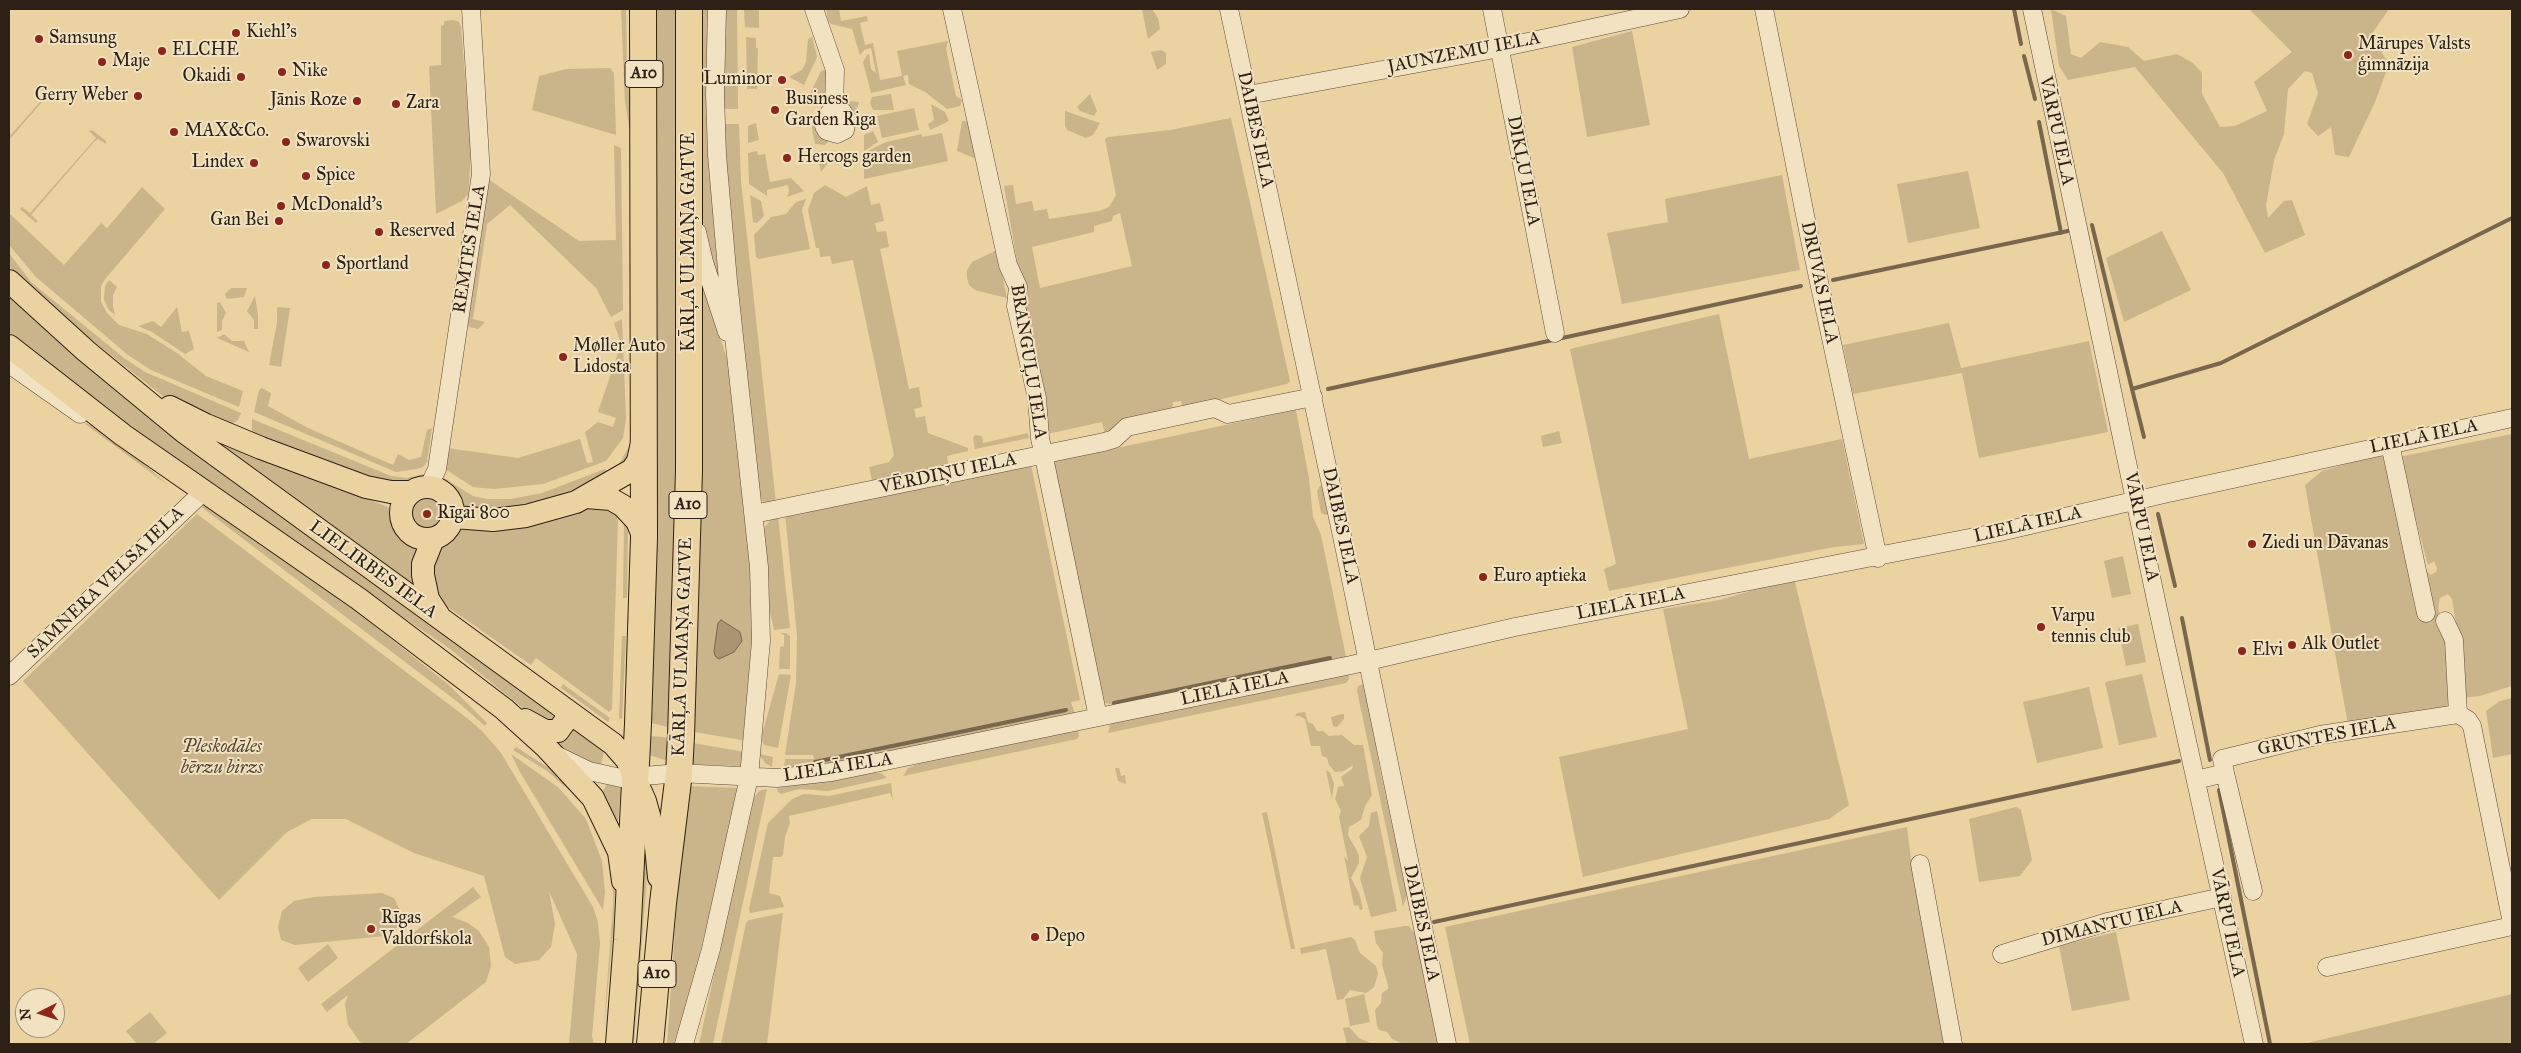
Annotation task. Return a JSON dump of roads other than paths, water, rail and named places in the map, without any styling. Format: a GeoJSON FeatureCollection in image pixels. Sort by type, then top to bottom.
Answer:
{"type":"FeatureCollection","features":[{"type":"Feature","properties":{"kind":"highway","name":"A10"},"geometry":{"type":"LineString","coordinates":[[619,1044],[628,940],[630,762],[644,538],[643,9]]}},
{"type":"Feature","properties":{"kind":"highway","name":"KĀRĻA ULMAŅA GATVE"},"geometry":{"type":"LineString","coordinates":[[650,1044],[663,903],[679,773],[689,470],[690,9]]}},
{"type":"Feature","properties":{"kind":"main road","name":"LIELIRBES IELA"},"geometry":{"type":"LineString","coordinates":[[9,281],[86,351],[183,431],[566,710],[630,762]]}},
{"type":"Feature","properties":{"kind":"main road","name":"LIELIRBES IELA"},"geometry":{"type":"LineString","coordinates":[[9,346],[123,435],[359,599],[504,709],[546,747],[593,798],[619,852],[628,940]]}},
{"type":"Feature","properties":{"kind":"main road"},"geometry":{"type":"LineString","coordinates":[[86,351],[114,367],[173,409],[206,425],[366,487],[391,492],[420,489],[446,494],[452,504],[454,517],[449,528],[433,539],[427,540],[414,536],[404,526],[402,507],[420,489]]}},
{"type":"Feature","properties":{"kind":"main road"},"geometry":{"type":"LineString","coordinates":[[454,517],[493,520],[526,516],[586,497],[632,470],[638,461],[644,435]]}},
{"type":"Feature","properties":{"kind":"main road"},"geometry":{"type":"LineString","coordinates":[[586,497],[611,499],[623,506],[637,521],[644,538]]}},
{"type":"Feature","properties":{"kind":"main road"},"geometry":{"type":"LineString","coordinates":[[433,539],[423,564],[423,575],[428,599],[440,619]]}},
{"type":"Feature","properties":{"kind":"main road"},"geometry":{"type":"LineString","coordinates":[[504,709],[545,731],[552,732],[558,731],[563,727],[566,710]]}},
{"type":"Feature","properties":{"kind":"main road"},"geometry":{"type":"LineString","coordinates":[[630,762],[652,823],[663,903]]}},
{"type":"Feature","properties":{"kind":"street","name":"REMTES IELA"},"geometry":{"type":"LineString","coordinates":[[420,489],[437,469],[481,174],[471,9]]}},
{"type":"Feature","properties":{"kind":"street"},"geometry":{"type":"LineString","coordinates":[[684,1044],[702,986],[749,778],[761,641],[759,567],[717,155],[715,94],[717,9]]}},
{"type":"Feature","properties":{"kind":"street"},"geometry":{"type":"LineString","coordinates":[[814,9],[835,70],[834,107]]}},
{"type":"Feature","properties":{"kind":"street","name":"BRANGUĻU IELA"},"geometry":{"type":"LineString","coordinates":[[952,9],[1008,265],[1017,282],[1016,306],[1037,398],[1038,427],[1043,454],[1098,717]]}},
{"type":"Feature","properties":{"kind":"street","name":"DAIBES IELA"},"geometry":{"type":"LineString","coordinates":[[1229,9],[1313,398],[1447,1044]]}},
{"type":"Feature","properties":{"kind":"street","name":"DIKĻU IELA"},"geometry":{"type":"LineString","coordinates":[[1492,9],[1555,333]]}},
{"type":"Feature","properties":{"kind":"street","name":"JAUNZEMU IELA"},"geometry":{"type":"LineString","coordinates":[[1248,95],[1500,48],[1680,9]]}},
{"type":"Feature","properties":{"kind":"street","name":"DRUVAS IELA"},"geometry":{"type":"LineString","coordinates":[[1764,9],[1809,235],[1878,558]]}},
{"type":"Feature","properties":{"kind":"street","name":"VĀRPU IELA"},"geometry":{"type":"LineString","coordinates":[[2032,9],[2254,1044]]}},
{"type":"Feature","properties":{"kind":"street"},"geometry":{"type":"LineString","coordinates":[[690,201],[704,262],[739,368]]}},
{"type":"Feature","properties":{"kind":"street"},"geometry":{"type":"LineString","coordinates":[[9,364],[72,409],[123,435]]}},
{"type":"Feature","properties":{"kind":"street","name":"VĒRDIŅU IELA"},"geometry":{"type":"LineString","coordinates":[[754,514],[1114,440],[1127,427],[1215,408],[1228,414],[1313,398]]}},
{"type":"Feature","properties":{"kind":"street","name":"LIELĀ IELA"},"geometry":{"type":"LineString","coordinates":[[546,747],[564,760],[589,771],[614,777],[630,762],[679,773],[749,778],[798,778],[823,774],[1368,661],[1515,627],[1783,573],[1878,558],[2512,418]]}},
{"type":"Feature","properties":{"kind":"street"},"geometry":{"type":"LineString","coordinates":[[2390,444],[2426,613]]}},
{"type":"Feature","properties":{"kind":"street","name":"SAMNERA VELSA IELA"},"geometry":{"type":"LineString","coordinates":[[9,676],[204,492]]}},
{"type":"Feature","properties":{"kind":"street"},"geometry":{"type":"LineString","coordinates":[[2327,967],[2512,924],[2472,726],[2468,720],[2458,714],[2454,640],[2446,621]]}},
{"type":"Feature","properties":{"kind":"street","name":"GRUNTES IELA"},"geometry":{"type":"LineString","coordinates":[[2225,774],[2222,759],[2320,736],[2458,714]]}},
{"type":"Feature","properties":{"kind":"street"},"geometry":{"type":"LineString","coordinates":[[2196,780],[2225,774],[2253,891]]}},
{"type":"Feature","properties":{"kind":"street"},"geometry":{"type":"LineString","coordinates":[[1920,864],[1953,1044]]}},
{"type":"Feature","properties":{"kind":"street","name":"DIMANTU IELA"},"geometry":{"type":"LineString","coordinates":[[2002,954],[2107,922],[2222,897]]}},
{"type":"Feature","properties":{"kind":"street"},"geometry":{"type":"LineString","coordinates":[[694,1044],[702,986]]}},
{"type":"Feature","properties":{"kind":"waterway"},"geometry":{"type":"LineString","coordinates":[[2014,9],[2021,44]]}},
{"type":"Feature","properties":{"kind":"waterway"},"geometry":{"type":"LineString","coordinates":[[2024,56],[2035,99]]}},
{"type":"Feature","properties":{"kind":"waterway"},"geometry":{"type":"LineString","coordinates":[[2039,122],[2061,233]]}},
{"type":"Feature","properties":{"kind":"waterway"},"geometry":{"type":"LineString","coordinates":[[2144,437],[2132,389],[2221,363],[2512,218]]}},
{"type":"Feature","properties":{"kind":"waterway"},"geometry":{"type":"LineString","coordinates":[[2092,225],[2132,389]]}},
{"type":"Feature","properties":{"kind":"waterway"},"geometry":{"type":"LineString","coordinates":[[1833,280],[2068,231]]}},
{"type":"Feature","properties":{"kind":"waterway"},"geometry":{"type":"LineString","coordinates":[[1328,389],[1801,286]]}},
{"type":"Feature","properties":{"kind":"waterway"},"geometry":{"type":"LineString","coordinates":[[2158,514],[2175,586]]}},
{"type":"Feature","properties":{"kind":"waterway"},"geometry":{"type":"LineString","coordinates":[[2182,618],[2210,760]]}},
{"type":"Feature","properties":{"kind":"waterway"},"geometry":{"type":"LineString","coordinates":[[1114,703],[1330,658]]}},
{"type":"Feature","properties":{"kind":"waterway"},"geometry":{"type":"LineString","coordinates":[[815,762],[1066,710]]}},
{"type":"Feature","properties":{"kind":"waterway"},"geometry":{"type":"LineString","coordinates":[[1434,922],[2179,761]]}},
{"type":"Feature","properties":{"kind":"waterway"},"geometry":{"type":"LineString","coordinates":[[2219,790],[2270,1044]]}},
{"type":"Feature","properties":{"kind":"place","name":"Kiehl's"},"geometry":{"type":"Point","coordinates":[236,33]}},
{"type":"Feature","properties":{"kind":"place","name":"Samsung"},"geometry":{"type":"Point","coordinates":[39,39]}},
{"type":"Feature","properties":{"kind":"place","name":"ELCHE"},"geometry":{"type":"Point","coordinates":[162,51]}},
{"type":"Feature","properties":{"kind":"place","name":"Mārupes Valsts ģimnāzija"},"geometry":{"type":"Point","coordinates":[2348,55]}},
{"type":"Feature","properties":{"kind":"place","name":"Maje"},"geometry":{"type":"Point","coordinates":[102,62]}},
{"type":"Feature","properties":{"kind":"place","name":"Nike"},"geometry":{"type":"Point","coordinates":[282,72]}},
{"type":"Feature","properties":{"kind":"place","name":"Okaidi"},"geometry":{"type":"Point","coordinates":[241,77]}},
{"type":"Feature","properties":{"kind":"place","name":"Luminor"},"geometry":{"type":"Point","coordinates":[782,80]}},
{"type":"Feature","properties":{"kind":"place","name":"Gerry Weber"},"geometry":{"type":"Point","coordinates":[138,96]}},
{"type":"Feature","properties":{"kind":"place","name":"Jānis Roze"},"geometry":{"type":"Point","coordinates":[357,101]}},
{"type":"Feature","properties":{"kind":"place","name":"Zara"},"geometry":{"type":"Point","coordinates":[396,104]}},
{"type":"Feature","properties":{"kind":"place","name":"Business Garden Riga"},"geometry":{"type":"Point","coordinates":[775,110]}},
{"type":"Feature","properties":{"kind":"place","name":"MAX&Co."},"geometry":{"type":"Point","coordinates":[174,132]}},
{"type":"Feature","properties":{"kind":"place","name":"Swarovski"},"geometry":{"type":"Point","coordinates":[286,142]}},
{"type":"Feature","properties":{"kind":"place","name":"Hercogs garden"},"geometry":{"type":"Point","coordinates":[787,158]}},
{"type":"Feature","properties":{"kind":"place","name":"Lindex"},"geometry":{"type":"Point","coordinates":[254,163]}},
{"type":"Feature","properties":{"kind":"place","name":"Spice"},"geometry":{"type":"Point","coordinates":[306,176]}},
{"type":"Feature","properties":{"kind":"place","name":"McDonald's"},"geometry":{"type":"Point","coordinates":[281,206]}},
{"type":"Feature","properties":{"kind":"place","name":"Gan Bei"},"geometry":{"type":"Point","coordinates":[279,221]}},
{"type":"Feature","properties":{"kind":"place","name":"Reserved"},"geometry":{"type":"Point","coordinates":[379,232]}},
{"type":"Feature","properties":{"kind":"place","name":"Sportland"},"geometry":{"type":"Point","coordinates":[326,265]}},
{"type":"Feature","properties":{"kind":"place","name":"Møller Auto Lidosta"},"geometry":{"type":"Point","coordinates":[563,357]}},
{"type":"Feature","properties":{"kind":"place","name":"Rīgai 800"},"geometry":{"type":"Point","coordinates":[427,514]}},
{"type":"Feature","properties":{"kind":"place","name":"Ziedi un Dāvanas"},"geometry":{"type":"Point","coordinates":[2252,544]}},
{"type":"Feature","properties":{"kind":"place","name":"Euro aptieka"},"geometry":{"type":"Point","coordinates":[1483,577]}},
{"type":"Feature","properties":{"kind":"place","name":"Varpu tennis club"},"geometry":{"type":"Point","coordinates":[2041,627]}},
{"type":"Feature","properties":{"kind":"place","name":"Alk Outlet"},"geometry":{"type":"Point","coordinates":[2292,645]}},
{"type":"Feature","properties":{"kind":"place","name":"Elvi"},"geometry":{"type":"Point","coordinates":[2242,651]}},
{"type":"Feature","properties":{"kind":"place","name":"Rīgas Valdorfskola"},"geometry":{"type":"Point","coordinates":[371,929]}},
{"type":"Feature","properties":{"kind":"place","name":"Depo"},"geometry":{"type":"Point","coordinates":[1035,937]}},
{"type":"Feature","properties":{"kind":"park label","name":"Pleskodāles bērzu birzs"},"geometry":{"type":"Point","coordinates":[222,758]}}]}
